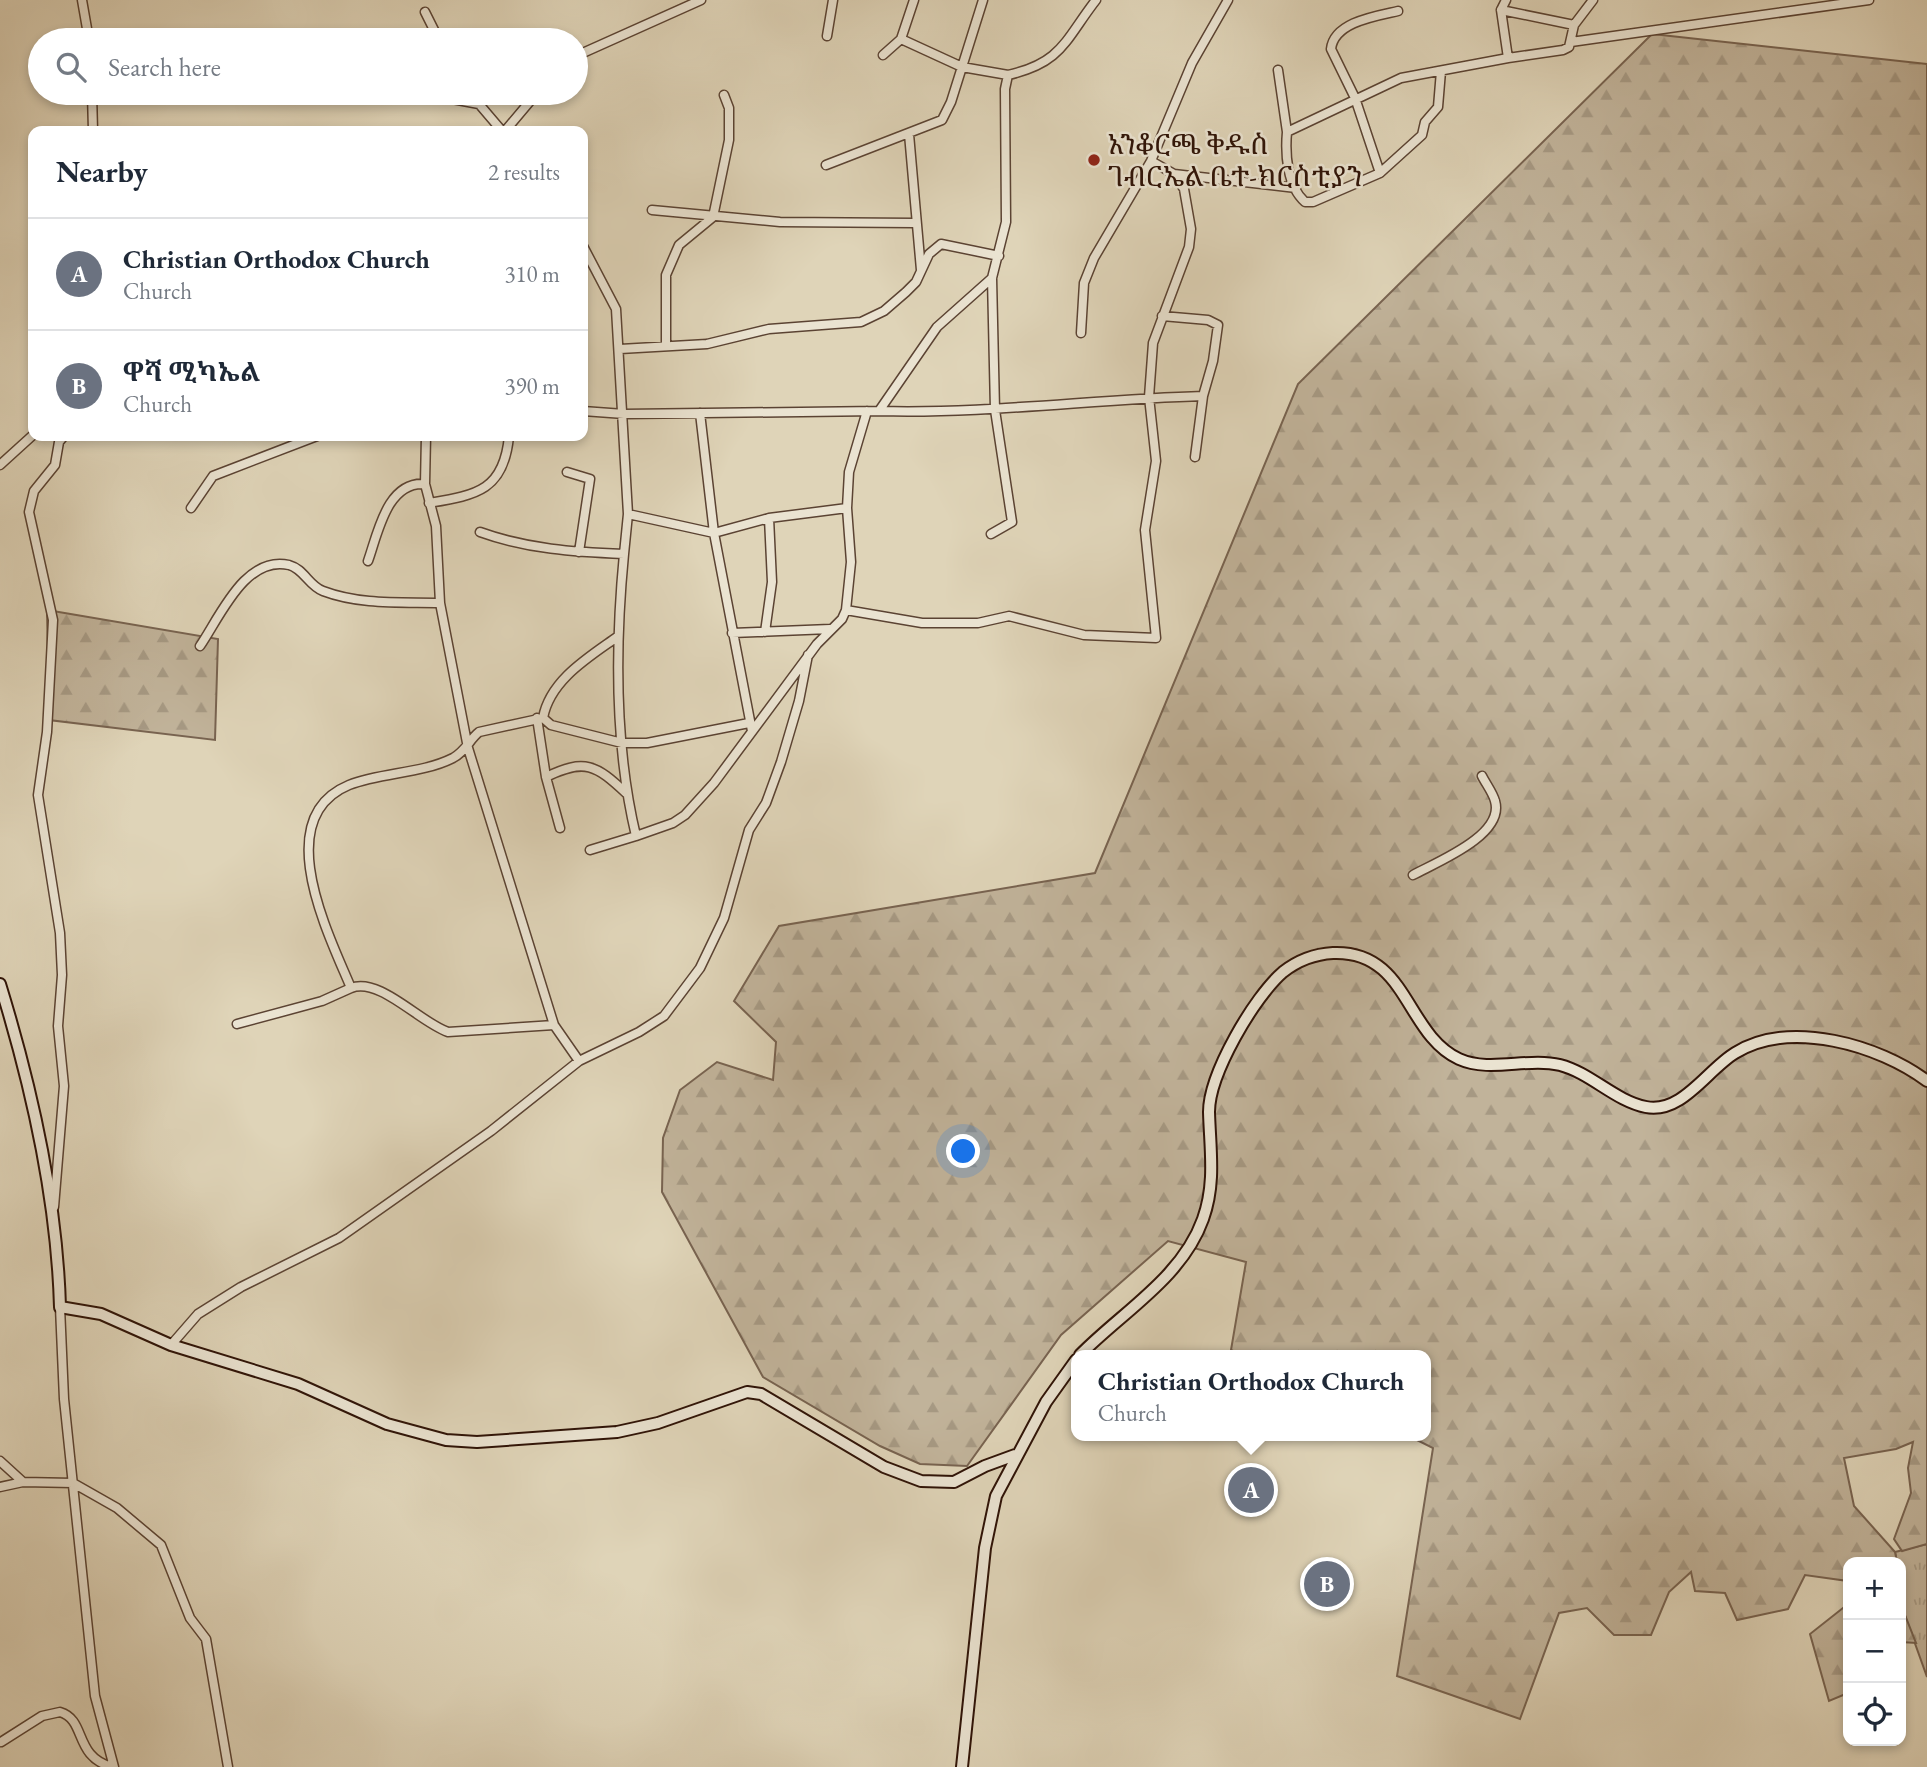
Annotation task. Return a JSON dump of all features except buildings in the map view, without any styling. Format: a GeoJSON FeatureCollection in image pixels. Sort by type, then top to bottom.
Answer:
{"type":"FeatureCollection","features":[{"type":"Feature","properties":{"kind":"main road"},"geometry":{"type":"LineString","coordinates":[[1085,1350],[1170,1272],[1187,1251],[1203,1220],[1209,1196],[1213,1167],[1209,1111],[1217,1072],[1272,984],[1298,962],[1312,957],[1341,953],[1370,961],[1387,971],[1437,1041],[1462,1060],[1480,1064],[1555,1064],[1577,1070],[1646,1107],[1667,1107],[1687,1095],[1705,1075],[1739,1050],[1782,1039],[1830,1041],[1888,1057],[1927,1080]]}},
{"type":"Feature","properties":{"kind":"main road"},"geometry":{"type":"LineString","coordinates":[[0,984],[23,1060],[53,1216],[60,1307],[101,1314],[171,1345],[298,1384],[387,1423],[446,1440],[477,1442],[617,1432],[658,1423],[747,1392],[761,1394],[884,1467],[921,1481],[954,1482],[1015,1455]]}},
{"type":"Feature","properties":{"kind":"main road"},"geometry":{"type":"LineString","coordinates":[[962,1767],[985,1548],[996,1496],[1015,1455],[1071,1365]]}},
{"type":"Feature","properties":{"kind":"street"},"geometry":{"type":"LineString","coordinates":[[82,0],[87,28]]}},
{"type":"Feature","properties":{"kind":"street"},"geometry":{"type":"LineString","coordinates":[[588,51],[701,0]]}},
{"type":"Feature","properties":{"kind":"street"},"geometry":{"type":"LineString","coordinates":[[827,36],[833,0]]}},
{"type":"Feature","properties":{"kind":"street"},"geometry":{"type":"LineString","coordinates":[[883,55],[901,39],[914,0]]}},
{"type":"Feature","properties":{"kind":"street"},"geometry":{"type":"LineString","coordinates":[[826,164],[942,120],[983,0]]}},
{"type":"Feature","properties":{"kind":"street"},"geometry":{"type":"LineString","coordinates":[[901,39],[962,67],[1008,75],[1040,66],[1056,55],[1096,0]]}},
{"type":"Feature","properties":{"kind":"street"},"geometry":{"type":"LineString","coordinates":[[1081,333],[1082,291],[1094,258],[1151,161],[1192,63],[1228,0]]}},
{"type":"Feature","properties":{"kind":"street"},"geometry":{"type":"LineString","coordinates":[[1506,0],[1501,10],[1508,58]]}},
{"type":"Feature","properties":{"kind":"street"},"geometry":{"type":"LineString","coordinates":[[1287,132],[1401,78],[1563,50],[1571,42],[1574,25],[1593,0]]}},
{"type":"Feature","properties":{"kind":"street"},"geometry":{"type":"LineString","coordinates":[[1571,42],[1869,0]]}},
{"type":"Feature","properties":{"kind":"street"},"geometry":{"type":"LineString","coordinates":[[1501,10],[1574,25]]}},
{"type":"Feature","properties":{"kind":"street"},"geometry":{"type":"LineString","coordinates":[[1380,173],[1355,99],[1331,49],[1332,40],[1362,20],[1398,11]]}},
{"type":"Feature","properties":{"kind":"street"},"geometry":{"type":"LineString","coordinates":[[425,12],[433,28]]}},
{"type":"Feature","properties":{"kind":"street"},"geometry":{"type":"LineString","coordinates":[[1278,70],[1287,132],[1288,166],[1296,188],[1305,202],[1313,202],[1380,173],[1422,135],[1425,122],[1437,107],[1441,71]]}},
{"type":"Feature","properties":{"kind":"street"},"geometry":{"type":"LineString","coordinates":[[991,534],[1012,522],[995,410],[992,278],[999,256],[1007,193],[1005,89],[1008,75]]}},
{"type":"Feature","properties":{"kind":"street"},"geometry":{"type":"LineString","coordinates":[[666,346],[667,275],[679,245],[713,216],[729,140],[729,108],[724,95]]}},
{"type":"Feature","properties":{"kind":"street"},"geometry":{"type":"LineString","coordinates":[[92,105],[93,126]]}},
{"type":"Feature","properties":{"kind":"street"},"geometry":{"type":"LineString","coordinates":[[480,105],[499,126]]}},
{"type":"Feature","properties":{"kind":"street"},"geometry":{"type":"LineString","coordinates":[[508,126],[527,105]]}},
{"type":"Feature","properties":{"kind":"street"},"geometry":{"type":"LineString","coordinates":[[909,134],[921,270]]}},
{"type":"Feature","properties":{"kind":"street"},"geometry":{"type":"LineString","coordinates":[[1151,161],[1174,174],[1296,188]]}},
{"type":"Feature","properties":{"kind":"street"},"geometry":{"type":"LineString","coordinates":[[846,610],[922,624],[978,623],[1009,616],[1084,635],[1156,638],[1145,530],[1156,461],[1149,397],[1153,343],[1189,247],[1191,229],[1184,189],[1174,174]]}},
{"type":"Feature","properties":{"kind":"street"},"geometry":{"type":"LineString","coordinates":[[652,210],[780,222],[915,223]]}},
{"type":"Feature","properties":{"kind":"street"},"geometry":{"type":"LineString","coordinates":[[620,348],[707,344],[769,329],[861,322],[890,306],[916,282],[935,246],[941,244],[999,256]]}},
{"type":"Feature","properties":{"kind":"street"},"geometry":{"type":"LineString","coordinates":[[588,256],[616,309],[620,348],[628,514],[617,637],[626,793],[636,836]]}},
{"type":"Feature","properties":{"kind":"street"},"geometry":{"type":"LineString","coordinates":[[879,411],[937,327],[992,278]]}},
{"type":"Feature","properties":{"kind":"street"},"geometry":{"type":"LineString","coordinates":[[1162,316],[1208,320],[1217,325],[1213,361],[1203,396],[1195,457]]}},
{"type":"Feature","properties":{"kind":"street"},"geometry":{"type":"LineString","coordinates":[[588,411],[624,414],[995,410],[1149,397],[1203,396]]}},
{"type":"Feature","properties":{"kind":"street"},"geometry":{"type":"LineString","coordinates":[[590,850],[673,823],[685,815],[714,783],[751,727],[846,610],[851,562],[847,508],[849,472],[867,411]]}},
{"type":"Feature","properties":{"kind":"street"},"geometry":{"type":"LineString","coordinates":[[700,413],[714,533],[751,727]]}},
{"type":"Feature","properties":{"kind":"street"},"geometry":{"type":"LineString","coordinates":[[0,465],[28,440]]}},
{"type":"Feature","properties":{"kind":"street"},"geometry":{"type":"LineString","coordinates":[[53,1216],[61,1150],[64,1086],[58,1026],[62,975],[60,933],[38,795],[47,732],[53,620],[29,512],[34,491],[55,466],[60,441]]}},
{"type":"Feature","properties":{"kind":"street"},"geometry":{"type":"LineString","coordinates":[[191,508],[213,476],[304,441]]}},
{"type":"Feature","properties":{"kind":"street"},"geometry":{"type":"LineString","coordinates":[[426,441],[425,484],[436,526],[440,603],[468,748],[554,1025],[579,1061]]}},
{"type":"Feature","properties":{"kind":"street"},"geometry":{"type":"LineString","coordinates":[[429,503],[467,496],[493,483],[509,441]]}},
{"type":"Feature","properties":{"kind":"street"},"geometry":{"type":"LineString","coordinates":[[567,472],[590,479],[579,552]]}},
{"type":"Feature","properties":{"kind":"street"},"geometry":{"type":"LineString","coordinates":[[368,561],[390,504],[410,485],[425,484]]}},
{"type":"Feature","properties":{"kind":"street"},"geometry":{"type":"LineString","coordinates":[[628,514],[714,533],[768,518],[847,508]]}},
{"type":"Feature","properties":{"kind":"street"},"geometry":{"type":"LineString","coordinates":[[765,632],[772,582],[768,518]]}},
{"type":"Feature","properties":{"kind":"street"},"geometry":{"type":"LineString","coordinates":[[480,532],[511,543],[579,552],[624,554]]}},
{"type":"Feature","properties":{"kind":"street"},"geometry":{"type":"LineString","coordinates":[[200,646],[241,581],[278,564],[296,568],[315,588],[351,600],[440,603]]}},
{"type":"Feature","properties":{"kind":"street"},"geometry":{"type":"LineString","coordinates":[[732,633],[830,629]]}},
{"type":"Feature","properties":{"kind":"street"},"geometry":{"type":"LineString","coordinates":[[560,828],[546,778],[540,718],[569,673],[617,637]]}},
{"type":"Feature","properties":{"kind":"street"},"geometry":{"type":"LineString","coordinates":[[171,1345],[198,1314],[241,1287],[340,1238],[491,1131],[579,1061],[639,1032],[664,1016],[713,945],[733,892],[749,830],[766,803],[781,762],[799,701],[807,655]]}},
{"type":"Feature","properties":{"kind":"street"},"geometry":{"type":"LineString","coordinates":[[351,988],[326,929],[310,869],[309,841],[320,808],[336,792],[350,785],[425,768],[453,758],[468,748],[479,732],[540,718],[551,725],[622,743],[647,743],[751,727]]}},
{"type":"Feature","properties":{"kind":"street"},"geometry":{"type":"LineString","coordinates":[[546,778],[575,765],[587,766],[604,773],[626,793]]}},
{"type":"Feature","properties":{"kind":"street"},"geometry":{"type":"LineString","coordinates":[[1413,875],[1454,853],[1490,828],[1496,817],[1496,802],[1482,776]]}},
{"type":"Feature","properties":{"kind":"street"},"geometry":{"type":"LineString","coordinates":[[237,1024],[322,1001],[360,984],[373,986],[436,1028],[448,1032],[554,1025]]}},
{"type":"Feature","properties":{"kind":"street"},"geometry":{"type":"LineString","coordinates":[[60,1307],[59,1343],[97,1712],[113,1767]]}},
{"type":"Feature","properties":{"kind":"street"},"geometry":{"type":"LineString","coordinates":[[0,1461],[23,1482]]}},
{"type":"Feature","properties":{"kind":"street"},"geometry":{"type":"LineString","coordinates":[[0,1487],[23,1482],[73,1483],[117,1508],[164,1550],[190,1618],[206,1639],[228,1767]]}},
{"type":"Feature","properties":{"kind":"street"},"geometry":{"type":"LineString","coordinates":[[1,1742],[42,1716],[60,1712],[67,1714],[75,1724],[87,1753],[113,1767]]}},
{"type":"Feature","properties":{"kind":"green space"},"geometry":{"type":"Polygon","coordinates":[[[1652,34],[1927,64],[1927,1544],[1902,1551],[1894,1539],[1911,1493],[1908,1468],[1913,1442],[1896,1449],[1844,1458],[1854,1506],[1895,1552],[1896,1557],[1843,1557],[1843,1580],[1805,1575],[1788,1609],[1737,1620],[1725,1593],[1695,1591],[1691,1572],[1669,1592],[1651,1635],[1614,1635],[1587,1608],[1559,1613],[1520,1719],[1397,1676],[1433,1448],[1419,1441],[1431,1441],[1431,1350],[1231,1350],[1246,1262],[1168,1241],[1061,1335],[967,1466],[920,1464],[880,1446],[763,1377],[662,1192],[663,1138],[680,1090],[717,1062],[773,1080],[776,1042],[734,1001],[779,926],[1095,873],[1298,384],[1652,34]]]}},
{"type":"Feature","properties":{"kind":"green space"},"geometry":{"type":"Polygon","coordinates":[[[47,610],[218,639],[215,740],[49,720],[47,610]]]}},
{"type":"Feature","properties":{"kind":"green space"},"geometry":{"type":"Polygon","coordinates":[[[1927,1544],[1927,1677],[1906,1618],[1906,1557],[1896,1557],[1895,1552],[1927,1544]]]}},
{"type":"Feature","properties":{"kind":"green space"},"geometry":{"type":"Polygon","coordinates":[[[1843,1608],[1843,1695],[1829,1701],[1810,1634],[1843,1608]]]}},
{"type":"Feature","properties":{"kind":"green space"},"geometry":{"type":"Polygon","coordinates":[[[1906,1618],[1916,1643],[1906,1642],[1906,1618]]]}},
{"type":"Feature","properties":{"kind":"place","name":"አንቆርጫ ቅዱስ ገብርኤል ቤተ-ክርስቲያን"},"geometry":{"type":"Point","coordinates":[1094,160]}},
{"type":"Feature","properties":{"kind":"place","name":"Christian Orthodox Church"},"geometry":{"type":"Point","coordinates":[1251,1490]}},
{"type":"Feature","properties":{"kind":"place","name":"ዋሻ ሚካኤል"},"geometry":{"type":"Point","coordinates":[1327,1584]}}]}
